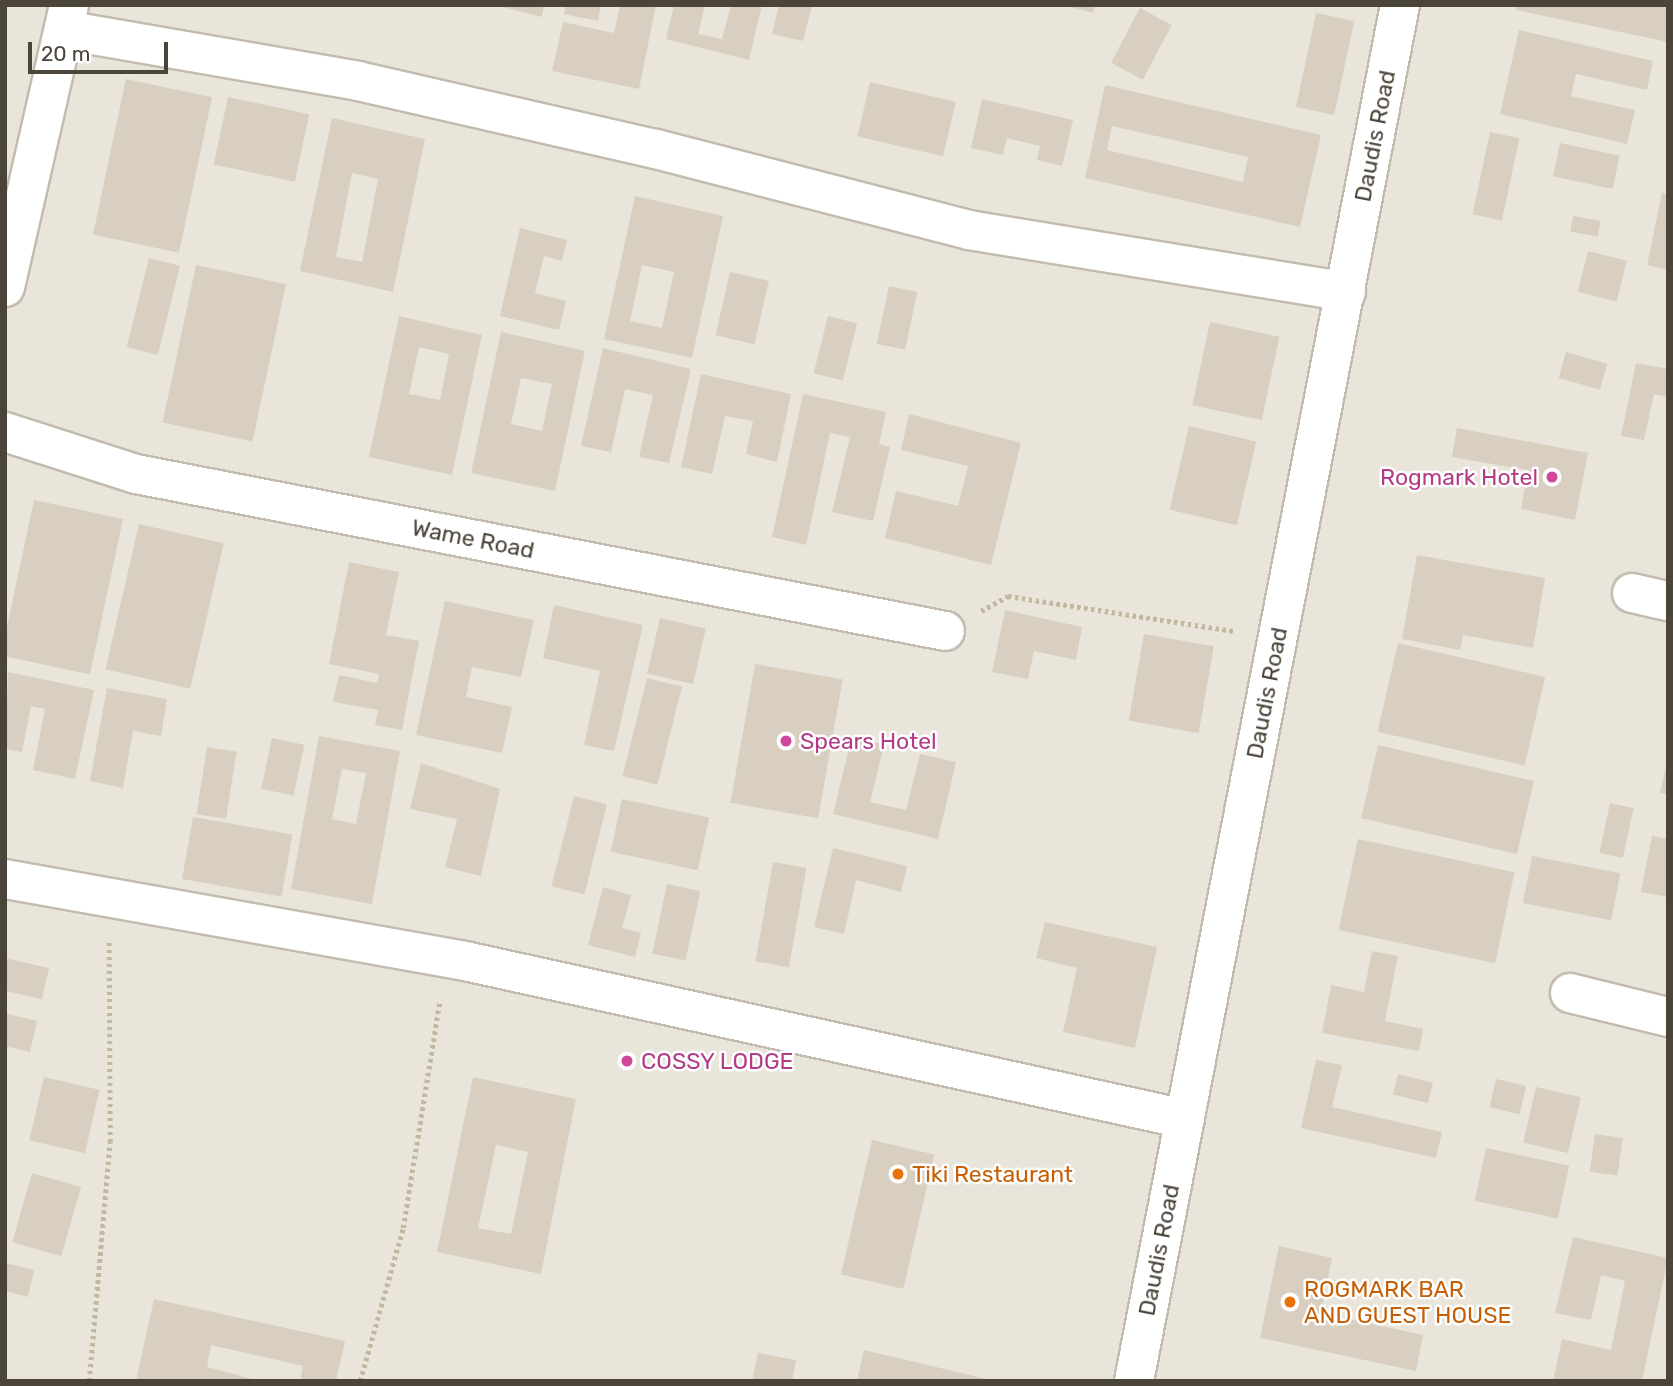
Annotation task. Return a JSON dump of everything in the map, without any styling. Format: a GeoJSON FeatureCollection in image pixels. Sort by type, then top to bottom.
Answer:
{"type":"FeatureCollection","features":[{"type":"Feature","properties":{"kind":"street","name":"Daudis Road"},"geometry":{"type":"LineString","coordinates":[[1138,1380],[1185,1119],[1400,5]]}},
{"type":"Feature","properties":{"kind":"street"},"geometry":{"type":"LineString","coordinates":[[5,287],[67,18],[656,149],[969,230],[1346,292]]}},
{"type":"Feature","properties":{"kind":"street","name":"Wame Road"},"geometry":{"type":"LineString","coordinates":[[5,432],[136,474],[945,631]]}},
{"type":"Feature","properties":{"kind":"street"},"geometry":{"type":"LineString","coordinates":[[5,879],[447,957],[1185,1119]]}},
{"type":"Feature","properties":{"kind":"street"},"geometry":{"type":"LineString","coordinates":[[1570,993],[1668,1017]]}},
{"type":"Feature","properties":{"kind":"path"},"geometry":{"type":"LineString","coordinates":[[945,631],[1008,596],[1277,638]]}},
{"type":"Feature","properties":{"kind":"path"},"geometry":{"type":"LineString","coordinates":[[89,1381],[110,1142],[108,897]]}},
{"type":"Feature","properties":{"kind":"path"},"geometry":{"type":"LineString","coordinates":[[360,1381],[403,1228],[447,957]]}},
{"type":"Feature","properties":{"kind":"shaded area"},"geometry":{"type":"Polygon","coordinates":[[[5,5],[1668,5],[1668,1381],[5,1381],[5,5]]]}},
{"type":"Feature","properties":{"kind":"building"},"geometry":{"type":"Polygon","coordinates":[[[495,5],[544,5],[542,17],[495,5]]]}},
{"type":"Feature","properties":{"kind":"building"},"geometry":{"type":"Polygon","coordinates":[[[566,5],[601,5],[598,21],[564,14],[566,5]]]}},
{"type":"Feature","properties":{"kind":"building"},"geometry":{"type":"Polygon","coordinates":[[[620,5],[656,5],[639,89],[552,71],[563,22],[614,33],[620,5]]]}},
{"type":"Feature","properties":{"kind":"building"},"geometry":{"type":"Polygon","coordinates":[[[674,5],[705,5],[698,34],[722,39],[731,5],[762,5],[749,60],[666,39],[674,5]]]}},
{"type":"Feature","properties":{"kind":"building"},"geometry":{"type":"Polygon","coordinates":[[[779,5],[812,5],[803,41],[772,34],[779,5]]]}},
{"type":"Feature","properties":{"kind":"building"},"geometry":{"type":"Polygon","coordinates":[[[1064,5],[1095,5],[1093,13],[1064,5]]]}},
{"type":"Feature","properties":{"kind":"building"},"geometry":{"type":"Polygon","coordinates":[[[1517,5],[1668,5],[1668,42],[1516,10],[1517,5]]]}},
{"type":"Feature","properties":{"kind":"building"},"geometry":{"type":"Polygon","coordinates":[[[1140,8],[1172,25],[1143,80],[1111,63],[1140,8]]]}},
{"type":"Feature","properties":{"kind":"building"},"geometry":{"type":"Polygon","coordinates":[[[1316,13],[1354,21],[1334,115],[1296,107],[1316,13]]]}},
{"type":"Feature","properties":{"kind":"building"},"geometry":{"type":"Polygon","coordinates":[[[1519,30],[1653,61],[1647,90],[1576,74],[1571,96],[1635,110],[1627,144],[1500,114],[1519,30]]]}},
{"type":"Feature","properties":{"kind":"building"},"geometry":{"type":"Polygon","coordinates":[[[126,79],[212,97],[179,253],[93,235],[126,79]]]}},
{"type":"Feature","properties":{"kind":"building"},"geometry":{"type":"Polygon","coordinates":[[[870,82],[956,102],[943,156],[857,137],[870,82]]]}},
{"type":"Feature","properties":{"kind":"building"},"geometry":{"type":"Polygon","coordinates":[[[1105,85],[1321,135],[1300,227],[1085,178],[1105,85]],[[1112,126],[1107,150],[1243,182],[1248,157],[1112,126]]]}},
{"type":"Feature","properties":{"kind":"building"},"geometry":{"type":"Polygon","coordinates":[[[228,97],[309,114],[295,182],[214,164],[228,97]]]}},
{"type":"Feature","properties":{"kind":"building"},"geometry":{"type":"Polygon","coordinates":[[[982,99],[1073,120],[1062,166],[1037,160],[1040,146],[1007,138],[1003,155],[971,148],[982,99]]]}},
{"type":"Feature","properties":{"kind":"building"},"geometry":{"type":"Polygon","coordinates":[[[332,118],[425,139],[393,292],[300,271],[332,118]],[[352,173],[336,257],[362,262],[378,179],[352,173]]]}},
{"type":"Feature","properties":{"kind":"building"},"geometry":{"type":"Polygon","coordinates":[[[1490,132],[1519,138],[1502,220],[1473,214],[1490,132]]]}},
{"type":"Feature","properties":{"kind":"building"},"geometry":{"type":"Polygon","coordinates":[[[1560,143],[1620,156],[1613,189],[1553,176],[1560,143]]]}},
{"type":"Feature","properties":{"kind":"building"},"geometry":{"type":"Polygon","coordinates":[[[1662,193],[1668,194],[1668,270],[1647,265],[1662,193]]]}},
{"type":"Feature","properties":{"kind":"building"},"geometry":{"type":"Polygon","coordinates":[[[635,196],[723,216],[692,358],[604,339],[635,196]],[[642,265],[630,321],[662,328],[674,272],[642,265]]]}},
{"type":"Feature","properties":{"kind":"building"},"geometry":{"type":"Polygon","coordinates":[[[1573,216],[1601,221],[1598,237],[1570,232],[1573,216]]]}},
{"type":"Feature","properties":{"kind":"building"},"geometry":{"type":"Polygon","coordinates":[[[520,228],[567,240],[562,261],[544,256],[535,293],[566,301],[559,330],[500,316],[520,228]]]}},
{"type":"Feature","properties":{"kind":"building"},"geometry":{"type":"Polygon","coordinates":[[[1588,251],[1627,261],[1617,301],[1578,292],[1588,251]]]}},
{"type":"Feature","properties":{"kind":"building"},"geometry":{"type":"Polygon","coordinates":[[[149,258],[180,266],[158,355],[127,347],[149,258]]]}},
{"type":"Feature","properties":{"kind":"building"},"geometry":{"type":"Polygon","coordinates":[[[196,265],[286,284],[253,442],[163,422],[196,265]]]}},
{"type":"Feature","properties":{"kind":"building"},"geometry":{"type":"Polygon","coordinates":[[[730,272],[769,281],[754,344],[715,335],[730,272]]]}},
{"type":"Feature","properties":{"kind":"building"},"geometry":{"type":"Polygon","coordinates":[[[889,286],[917,292],[905,350],[877,344],[889,286]]]}},
{"type":"Feature","properties":{"kind":"building"},"geometry":{"type":"Polygon","coordinates":[[[399,316],[482,335],[452,475],[369,457],[399,316]],[[419,347],[409,394],[440,400],[449,354],[419,347]]]}},
{"type":"Feature","properties":{"kind":"building"},"geometry":{"type":"Polygon","coordinates":[[[828,316],[857,323],[843,381],[814,373],[828,316]]]}},
{"type":"Feature","properties":{"kind":"building"},"geometry":{"type":"Polygon","coordinates":[[[1210,322],[1279,337],[1262,420],[1192,405],[1210,322]]]}},
{"type":"Feature","properties":{"kind":"building"},"geometry":{"type":"Polygon","coordinates":[[[501,332],[585,351],[555,491],[471,473],[501,332]],[[521,378],[511,424],[542,431],[552,384],[521,378]]]}},
{"type":"Feature","properties":{"kind":"building"},"geometry":{"type":"Polygon","coordinates":[[[603,348],[691,369],[669,463],[639,457],[653,395],[625,389],[611,452],[581,446],[603,348]]]}},
{"type":"Feature","properties":{"kind":"building"},"geometry":{"type":"Polygon","coordinates":[[[1566,352],[1607,364],[1600,390],[1559,378],[1566,352]]]}},
{"type":"Feature","properties":{"kind":"building"},"geometry":{"type":"Polygon","coordinates":[[[1636,363],[1668,369],[1668,397],[1654,394],[1644,440],[1621,436],[1636,363]]]}},
{"type":"Feature","properties":{"kind":"building"},"geometry":{"type":"Polygon","coordinates":[[[701,374],[791,394],[777,462],[746,454],[753,421],[725,416],[712,474],[681,467],[701,374]]]}},
{"type":"Feature","properties":{"kind":"building"},"geometry":{"type":"Polygon","coordinates":[[[803,394],[886,412],[879,444],[890,447],[873,521],[832,512],[850,437],[830,433],[806,545],[772,537],[803,394]]]}},
{"type":"Feature","properties":{"kind":"building"},"geometry":{"type":"Polygon","coordinates":[[[909,414],[1021,443],[991,565],[885,538],[896,491],[958,506],[968,466],[901,450],[909,414]]]}},
{"type":"Feature","properties":{"kind":"building"},"geometry":{"type":"Polygon","coordinates":[[[1189,426],[1256,442],[1237,525],[1170,510],[1189,426]]]}},
{"type":"Feature","properties":{"kind":"building"},"geometry":{"type":"Polygon","coordinates":[[[1457,428],[1588,453],[1575,520],[1521,509],[1528,470],[1452,457],[1457,428]]]}},
{"type":"Feature","properties":{"kind":"building"},"geometry":{"type":"Polygon","coordinates":[[[34,500],[123,519],[90,674],[5,656],[5,636],[34,500]]]}},
{"type":"Feature","properties":{"kind":"building"},"geometry":{"type":"Polygon","coordinates":[[[139,524],[224,544],[190,689],[105,669],[139,524]]]}},
{"type":"Feature","properties":{"kind":"building"},"geometry":{"type":"Polygon","coordinates":[[[1417,555],[1545,578],[1533,648],[1463,635],[1460,650],[1402,639],[1417,555]]]}},
{"type":"Feature","properties":{"kind":"building"},"geometry":{"type":"Polygon","coordinates":[[[349,562],[399,572],[386,635],[419,641],[402,730],[375,725],[378,710],[333,702],[339,675],[377,683],[379,674],[329,664],[349,562]]]}},
{"type":"Feature","properties":{"kind":"building"},"geometry":{"type":"Polygon","coordinates":[[[445,601],[534,620],[521,677],[472,667],[466,697],[512,707],[502,753],[416,735],[445,601]]]}},
{"type":"Feature","properties":{"kind":"building"},"geometry":{"type":"Polygon","coordinates":[[[554,605],[643,625],[614,751],[584,745],[600,671],[543,658],[554,605]]]}},
{"type":"Feature","properties":{"kind":"building"},"geometry":{"type":"Polygon","coordinates":[[[1005,610],[1082,627],[1076,660],[1034,651],[1028,679],[992,672],[1005,610]]]}},
{"type":"Feature","properties":{"kind":"building"},"geometry":{"type":"Polygon","coordinates":[[[660,618],[706,629],[693,684],[647,674],[660,618]]]}},
{"type":"Feature","properties":{"kind":"building"},"geometry":{"type":"Polygon","coordinates":[[[1144,634],[1214,646],[1199,733],[1129,721],[1144,634]]]}},
{"type":"Feature","properties":{"kind":"building"},"geometry":{"type":"Polygon","coordinates":[[[1398,643],[1545,677],[1525,766],[1378,732],[1398,643]]]}},
{"type":"Feature","properties":{"kind":"building","name":"Spears Hotel"},"geometry":{"type":"Polygon","coordinates":[[[755,664],[843,679],[818,818],[731,803],[755,664]]]}},
{"type":"Feature","properties":{"kind":"building"},"geometry":{"type":"Polygon","coordinates":[[[8,672],[94,690],[75,779],[33,770],[45,709],[31,706],[22,752],[5,749],[8,672]]]}},
{"type":"Feature","properties":{"kind":"building"},"geometry":{"type":"Polygon","coordinates":[[[647,678],[682,687],[657,785],[623,776],[647,678]]]}},
{"type":"Feature","properties":{"kind":"building"},"geometry":{"type":"Polygon","coordinates":[[[107,688],[167,699],[161,736],[133,731],[123,788],[90,781],[107,688]]]}},
{"type":"Feature","properties":{"kind":"building"},"geometry":{"type":"Polygon","coordinates":[[[319,736],[400,751],[372,904],[291,889],[319,736]],[[342,769],[332,819],[356,824],[366,773],[342,769]]]}},
{"type":"Feature","properties":{"kind":"building"},"geometry":{"type":"Polygon","coordinates":[[[852,736],[884,745],[870,802],[906,810],[920,754],[956,762],[938,839],[833,814],[852,736]]]}},
{"type":"Feature","properties":{"kind":"building"},"geometry":{"type":"Polygon","coordinates":[[[272,738],[304,745],[293,796],[261,789],[272,738]]]}},
{"type":"Feature","properties":{"kind":"building"},"geometry":{"type":"Polygon","coordinates":[[[1378,745],[1534,781],[1517,854],[1361,818],[1378,745]]]}},
{"type":"Feature","properties":{"kind":"building"},"geometry":{"type":"Polygon","coordinates":[[[207,747],[237,752],[226,819],[196,814],[207,747]]]}},
{"type":"Feature","properties":{"kind":"building"},"geometry":{"type":"Polygon","coordinates":[[[1668,757],[1668,794],[1660,793],[1668,757]]]}},
{"type":"Feature","properties":{"kind":"building"},"geometry":{"type":"Polygon","coordinates":[[[421,763],[500,789],[481,876],[445,867],[457,819],[410,809],[421,763]]]}},
{"type":"Feature","properties":{"kind":"building"},"geometry":{"type":"Polygon","coordinates":[[[574,796],[607,804],[584,894],[552,886],[574,796]]]}},
{"type":"Feature","properties":{"kind":"building"},"geometry":{"type":"Polygon","coordinates":[[[622,799],[709,818],[698,870],[611,852],[622,799]]]}},
{"type":"Feature","properties":{"kind":"building"},"geometry":{"type":"Polygon","coordinates":[[[1610,803],[1633,808],[1623,858],[1599,853],[1610,803]]]}},
{"type":"Feature","properties":{"kind":"building"},"geometry":{"type":"Polygon","coordinates":[[[193,817],[292,835],[282,897],[182,879],[193,817]]]}},
{"type":"Feature","properties":{"kind":"building"},"geometry":{"type":"Polygon","coordinates":[[[1652,836],[1668,839],[1668,897],[1641,892],[1652,836]]]}},
{"type":"Feature","properties":{"kind":"building"},"geometry":{"type":"Polygon","coordinates":[[[1358,839],[1515,872],[1495,963],[1339,930],[1358,839]]]}},
{"type":"Feature","properties":{"kind":"building"},"geometry":{"type":"Polygon","coordinates":[[[833,848],[907,866],[901,892],[856,880],[844,934],[814,927],[833,848]]]}},
{"type":"Feature","properties":{"kind":"building"},"geometry":{"type":"Polygon","coordinates":[[[1532,856],[1620,873],[1611,920],[1523,903],[1532,856]]]}},
{"type":"Feature","properties":{"kind":"building"},"geometry":{"type":"Polygon","coordinates":[[[773,862],[806,868],[789,967],[755,961],[773,862]]]}},
{"type":"Feature","properties":{"kind":"building"},"geometry":{"type":"Polygon","coordinates":[[[667,884],[700,891],[685,961],[652,953],[667,884]]]}},
{"type":"Feature","properties":{"kind":"building"},"geometry":{"type":"Polygon","coordinates":[[[603,887],[631,895],[622,928],[641,933],[635,957],[588,945],[603,887]]]}},
{"type":"Feature","properties":{"kind":"building"},"geometry":{"type":"Polygon","coordinates":[[[1045,922],[1157,947],[1135,1048],[1063,1032],[1077,968],[1036,958],[1045,922]]]}},
{"type":"Feature","properties":{"kind":"building"},"geometry":{"type":"Polygon","coordinates":[[[1372,951],[1398,956],[1385,1021],[1423,1029],[1419,1051],[1322,1033],[1331,985],[1364,992],[1372,951]]]}},
{"type":"Feature","properties":{"kind":"building"},"geometry":{"type":"Polygon","coordinates":[[[5,958],[49,968],[42,999],[5,991],[5,958]]]}},
{"type":"Feature","properties":{"kind":"building"},"geometry":{"type":"Polygon","coordinates":[[[5,1013],[37,1021],[30,1052],[5,1046],[5,1013]]]}},
{"type":"Feature","properties":{"kind":"building"},"geometry":{"type":"Polygon","coordinates":[[[1316,1060],[1342,1065],[1332,1107],[1442,1132],[1436,1158],[1301,1128],[1316,1060]]]}},
{"type":"Feature","properties":{"kind":"building"},"geometry":{"type":"Polygon","coordinates":[[[1398,1074],[1433,1083],[1428,1103],[1393,1094],[1398,1074]]]}},
{"type":"Feature","properties":{"kind":"building"},"geometry":{"type":"Polygon","coordinates":[[[44,1077],[100,1090],[85,1153],[29,1140],[44,1077]]]}},
{"type":"Feature","properties":{"kind":"building"},"geometry":{"type":"Polygon","coordinates":[[[473,1077],[576,1099],[541,1274],[437,1252],[473,1077]],[[496,1145],[478,1228],[511,1234],[528,1152],[496,1145]]]}},
{"type":"Feature","properties":{"kind":"building"},"geometry":{"type":"Polygon","coordinates":[[[1496,1079],[1526,1086],[1520,1114],[1489,1107],[1496,1079]]]}},
{"type":"Feature","properties":{"kind":"building"},"geometry":{"type":"Polygon","coordinates":[[[1536,1087],[1581,1097],[1568,1153],[1523,1143],[1536,1087]]]}},
{"type":"Feature","properties":{"kind":"building"},"geometry":{"type":"Polygon","coordinates":[[[1595,1134],[1623,1138],[1617,1176],[1590,1172],[1595,1134]]]}},
{"type":"Feature","properties":{"kind":"building"},"geometry":{"type":"Polygon","coordinates":[[[872,1140],[934,1154],[903,1289],[841,1274],[872,1140]]]}},
{"type":"Feature","properties":{"kind":"building"},"geometry":{"type":"Polygon","coordinates":[[[1486,1148],[1569,1166],[1558,1218],[1475,1201],[1486,1148]]]}},
{"type":"Feature","properties":{"kind":"building"},"geometry":{"type":"Polygon","coordinates":[[[32,1173],[81,1187],[61,1256],[12,1242],[32,1173]]]}},
{"type":"Feature","properties":{"kind":"building"},"geometry":{"type":"Polygon","coordinates":[[[1573,1237],[1668,1258],[1642,1381],[1553,1381],[1562,1339],[1611,1350],[1625,1281],[1601,1275],[1591,1320],[1555,1313],[1573,1237]]]}},
{"type":"Feature","properties":{"kind":"building"},"geometry":{"type":"Polygon","coordinates":[[[1279,1246],[1332,1258],[1321,1313],[1423,1335],[1416,1371],[1260,1338],[1279,1246]]]}},
{"type":"Feature","properties":{"kind":"building"},"geometry":{"type":"Polygon","coordinates":[[[5,1263],[34,1270],[28,1297],[5,1291],[5,1263]]]}},
{"type":"Feature","properties":{"kind":"building"},"geometry":{"type":"Polygon","coordinates":[[[154,1299],[345,1341],[336,1381],[300,1381],[303,1366],[211,1345],[207,1367],[260,1381],[136,1381],[154,1299]]]}},
{"type":"Feature","properties":{"kind":"building"},"geometry":{"type":"Polygon","coordinates":[[[864,1350],[991,1380],[991,1381],[857,1381],[864,1350]]]}},
{"type":"Feature","properties":{"kind":"building"},"geometry":{"type":"Polygon","coordinates":[[[758,1353],[796,1360],[792,1381],[752,1381],[758,1353]]]}},
{"type":"Feature","properties":{"kind":"place","name":"Rogmark Hotel"},"geometry":{"type":"Point","coordinates":[1552,477]}},
{"type":"Feature","properties":{"kind":"place","name":"Spears Hotel"},"geometry":{"type":"Point","coordinates":[786,741]}},
{"type":"Feature","properties":{"kind":"place","name":"COSSY LODGE"},"geometry":{"type":"Point","coordinates":[627,1061]}},
{"type":"Feature","properties":{"kind":"place","name":"Tiki Restaurant"},"geometry":{"type":"Point","coordinates":[898,1174]}},
{"type":"Feature","properties":{"kind":"place","name":"ROGMARK BAR AND GUEST HOUSE"},"geometry":{"type":"Point","coordinates":[1290,1302]}}]}
